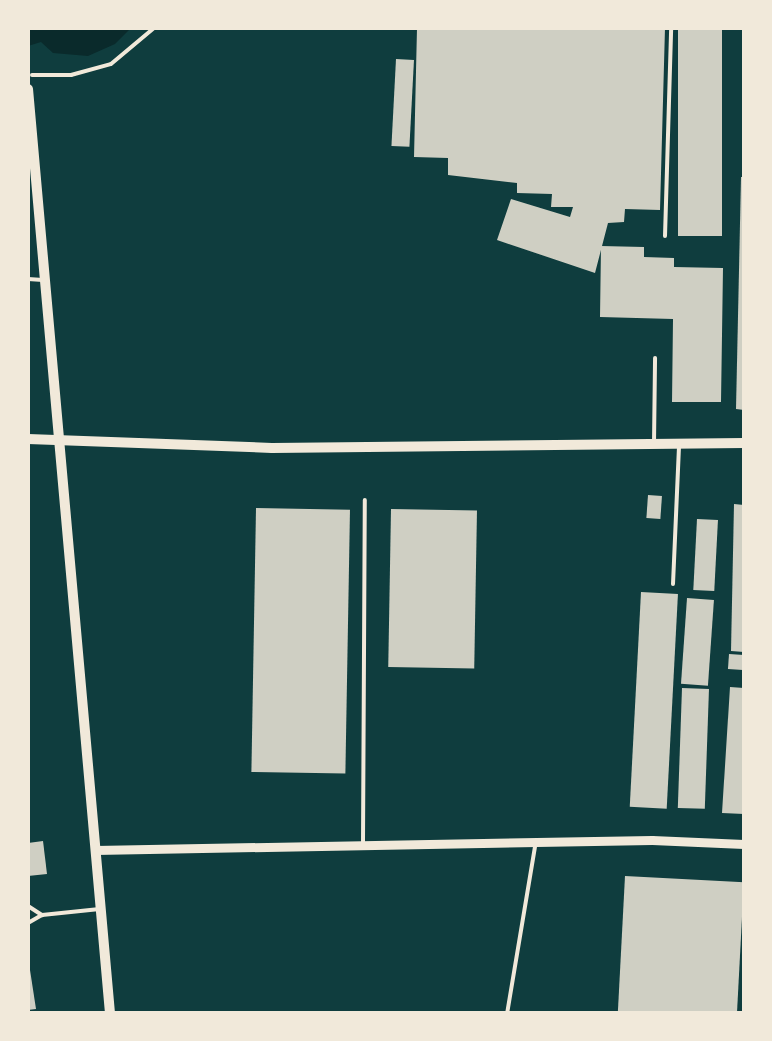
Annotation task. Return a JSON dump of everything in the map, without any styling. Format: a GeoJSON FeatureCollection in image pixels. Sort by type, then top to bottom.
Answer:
{"type":"FeatureCollection","features":[{"type":"Feature","properties":{"kind":"street"},"geometry":{"type":"LineString","coordinates":[[28,89],[110,1014]]}},
{"type":"Feature","properties":{"kind":"street"},"geometry":{"type":"LineString","coordinates":[[28,440],[744,443]]}},
{"type":"Feature","properties":{"kind":"street"},"geometry":{"type":"LineString","coordinates":[[95,850],[536,841],[744,844]]}},
{"type":"Feature","properties":{"kind":"lane"},"geometry":{"type":"LineString","coordinates":[[664,236],[670,28]]}},
{"type":"Feature","properties":{"kind":"lane"},"geometry":{"type":"LineString","coordinates":[[28,280],[44,280]]}},
{"type":"Feature","properties":{"kind":"lane"},"geometry":{"type":"LineString","coordinates":[[654,444],[655,358]]}},
{"type":"Feature","properties":{"kind":"lane"},"geometry":{"type":"LineString","coordinates":[[673,584],[679,444]]}},
{"type":"Feature","properties":{"kind":"lane"},"geometry":{"type":"LineString","coordinates":[[363,844],[365,500]]}},
{"type":"Feature","properties":{"kind":"lane"},"geometry":{"type":"LineString","coordinates":[[507,1014],[536,841]]}},
{"type":"Feature","properties":{"kind":"lane"},"geometry":{"type":"LineString","coordinates":[[28,906],[42,914]]}},
{"type":"Feature","properties":{"kind":"lane"},"geometry":{"type":"LineString","coordinates":[[28,923],[42,914],[101,909]]}},
{"type":"Feature","properties":{"kind":"path"},"geometry":{"type":"LineString","coordinates":[[28,75],[71,75],[111,64],[154,28]]}},
{"type":"Feature","properties":{"kind":"water"},"geometry":{"type":"Polygon","coordinates":[[[131,28],[115,44],[88,56],[53,53],[41,42],[28,46],[28,30],[131,28]]]}},
{"type":"Feature","properties":{"kind":"building"},"geometry":{"type":"Polygon","coordinates":[[[417,28],[665,28],[660,210],[625,209],[624,222],[608,223],[595,273],[497,240],[511,199],[570,217],[573,207],[551,207],[552,194],[517,193],[517,183],[448,175],[448,158],[414,157],[417,28]]]}},
{"type":"Feature","properties":{"kind":"building"},"geometry":{"type":"Polygon","coordinates":[[[678,28],[722,28],[722,236],[678,236],[678,28]]]}},
{"type":"Feature","properties":{"kind":"building"},"geometry":{"type":"Polygon","coordinates":[[[396,59],[414,60],[409,147],[391,146],[396,59]]]}},
{"type":"Feature","properties":{"kind":"building"},"geometry":{"type":"Polygon","coordinates":[[[744,177],[744,410],[736,409],[744,177]]]}},
{"type":"Feature","properties":{"kind":"building"},"geometry":{"type":"Polygon","coordinates":[[[601,246],[644,247],[644,257],[674,258],[674,267],[723,268],[721,402],[672,402],[673,319],[600,317],[601,246]]]}},
{"type":"Feature","properties":{"kind":"building"},"geometry":{"type":"Polygon","coordinates":[[[648,495],[662,496],[660,519],[646,518],[648,495]]]}},
{"type":"Feature","properties":{"kind":"building"},"geometry":{"type":"Polygon","coordinates":[[[734,504],[744,505],[744,652],[731,651],[734,504]]]}},
{"type":"Feature","properties":{"kind":"building"},"geometry":{"type":"Polygon","coordinates":[[[256,508],[350,510],[345,774],[251,772],[256,508]]]}},
{"type":"Feature","properties":{"kind":"building"},"geometry":{"type":"Polygon","coordinates":[[[391,509],[477,511],[474,668],[388,667],[391,509]]]}},
{"type":"Feature","properties":{"kind":"building"},"geometry":{"type":"Polygon","coordinates":[[[697,519],[718,520],[714,591],[693,590],[697,519]]]}},
{"type":"Feature","properties":{"kind":"building"},"geometry":{"type":"Polygon","coordinates":[[[641,592],[678,594],[667,809],[630,807],[641,592]]]}},
{"type":"Feature","properties":{"kind":"building"},"geometry":{"type":"Polygon","coordinates":[[[687,598],[714,600],[708,686],[681,684],[687,598]]]}},
{"type":"Feature","properties":{"kind":"building"},"geometry":{"type":"Polygon","coordinates":[[[729,654],[744,655],[743,670],[728,669],[729,654]]]}},
{"type":"Feature","properties":{"kind":"building"},"geometry":{"type":"Polygon","coordinates":[[[730,687],[744,688],[744,814],[722,813],[730,687]]]}},
{"type":"Feature","properties":{"kind":"building"},"geometry":{"type":"Polygon","coordinates":[[[682,688],[709,689],[705,809],[678,808],[682,688]]]}},
{"type":"Feature","properties":{"kind":"building"},"geometry":{"type":"Polygon","coordinates":[[[43,841],[47,874],[28,876],[28,843],[43,841]]]}},
{"type":"Feature","properties":{"kind":"building"},"geometry":{"type":"Polygon","coordinates":[[[625,876],[744,882],[737,1014],[618,1014],[625,876]]]}},
{"type":"Feature","properties":{"kind":"building"},"geometry":{"type":"Polygon","coordinates":[[[28,957],[36,1009],[28,1010],[28,957]]]}}]}
